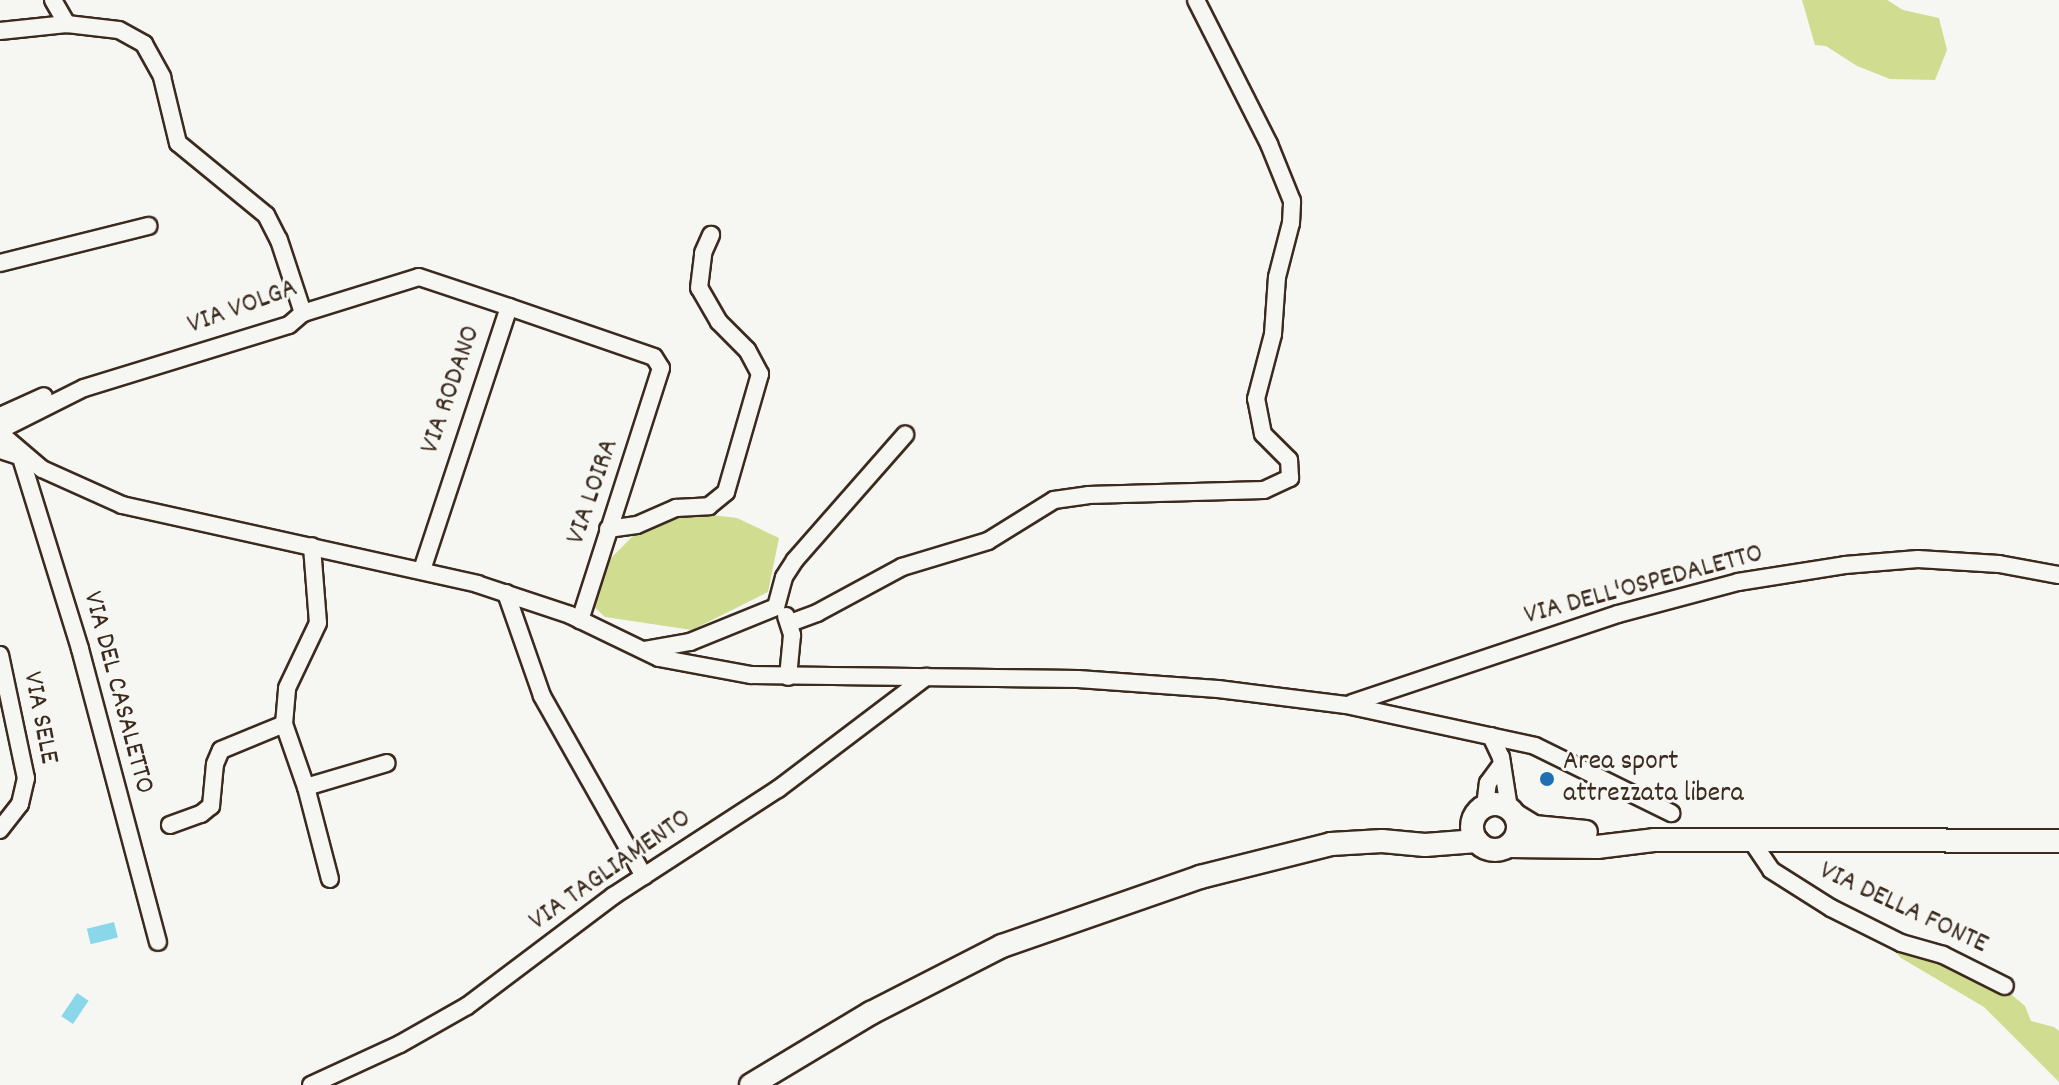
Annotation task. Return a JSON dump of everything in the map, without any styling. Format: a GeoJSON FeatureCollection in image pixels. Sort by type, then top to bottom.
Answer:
{"type":"FeatureCollection","features":[{"type":"Feature","properties":{"kind":"main road"},"geometry":{"type":"LineString","coordinates":[[751,1085],[871,1013],[1002,946],[1200,877],[1300,850],[1382,841],[1450,828],[1497,804],[1547,829],[1654,840],[2059,841]]}},
{"type":"Feature","properties":{"kind":"main road"},"geometry":{"type":"LineString","coordinates":[[1481,810],[1472,827],[1477,841],[1488,849],[1509,846],[1597,847],[1654,840]]}},
{"type":"Feature","properties":{"kind":"main road"},"geometry":{"type":"LineString","coordinates":[[1509,846],[1517,835],[1512,812]]}},
{"type":"Feature","properties":{"kind":"main road"},"geometry":{"type":"LineString","coordinates":[[1382,841],[1425,845],[1477,841]]}},
{"type":"Feature","properties":{"kind":"street"},"geometry":{"type":"LineString","coordinates":[[53,0],[67,24]]}},
{"type":"Feature","properties":{"kind":"street"},"geometry":{"type":"LineString","coordinates":[[790,623],[817,613],[902,567],[988,541],[1054,500],[1088,495],[1264,490],[1290,478],[1289,460],[1261,430],[1256,399],[1272,341],[1277,277],[1291,223],[1292,201],[1269,144],[1196,0]]}},
{"type":"Feature","properties":{"kind":"street"},"geometry":{"type":"LineString","coordinates":[[0,31],[67,24],[119,30],[148,48],[162,77],[178,143],[266,215],[276,234],[303,313]]}},
{"type":"Feature","properties":{"kind":"street"},"geometry":{"type":"LineString","coordinates":[[0,263],[148,226]]}},
{"type":"Feature","properties":{"kind":"street"},"geometry":{"type":"LineString","coordinates":[[608,529],[637,525],[676,508],[709,506],[726,492],[760,374],[753,358],[719,322],[699,288],[703,253],[711,235]]}},
{"type":"Feature","properties":{"kind":"street","name":"VIA VOLGA"},"geometry":{"type":"LineString","coordinates":[[0,434],[33,411],[84,388],[289,325],[303,313],[419,277],[509,307]]}},
{"type":"Feature","properties":{"kind":"street","name":"VIA RODANO"},"geometry":{"type":"LineString","coordinates":[[422,570],[509,307],[654,357],[661,368],[659,381]]}},
{"type":"Feature","properties":{"kind":"street","name":"VIA LOIRA"},"geometry":{"type":"LineString","coordinates":[[580,620],[659,381]]}},
{"type":"Feature","properties":{"kind":"street"},"geometry":{"type":"LineString","coordinates":[[0,416],[55,392],[84,388]]}},
{"type":"Feature","properties":{"kind":"street","name":"VIA DEL CASALETTO"},"geometry":{"type":"LineString","coordinates":[[33,411],[22,422],[18,436],[77,638],[158,942]]}},
{"type":"Feature","properties":{"kind":"street"},"geometry":{"type":"LineString","coordinates":[[0,434],[13,441],[25,459]]}},
{"type":"Feature","properties":{"kind":"street"},"geometry":{"type":"LineString","coordinates":[[776,607],[784,577],[795,560],[905,435]]}},
{"type":"Feature","properties":{"kind":"street"},"geometry":{"type":"LineString","coordinates":[[0,450],[25,459],[84,490],[138,510],[422,570],[506,593],[580,620],[659,658],[723,671],[788,677],[1078,679],[1218,689],[1346,705],[1544,749],[1671,813]]}},
{"type":"Feature","properties":{"kind":"street"},"geometry":{"type":"LineString","coordinates":[[312,546],[318,623],[289,683],[284,724],[306,787],[330,879]]}},
{"type":"Feature","properties":{"kind":"street","name":"VIA DELL'OSPEDALETTO"},"geometry":{"type":"LineString","coordinates":[[1346,705],[1618,614],[1738,582],[1845,565],[1925,559],[1999,564],[2059,575]]}},
{"type":"Feature","properties":{"kind":"street"},"geometry":{"type":"LineString","coordinates":[[506,593],[547,706],[644,876]]}},
{"type":"Feature","properties":{"kind":"street"},"geometry":{"type":"LineString","coordinates":[[776,607],[790,623],[788,677]]}},
{"type":"Feature","properties":{"kind":"street"},"geometry":{"type":"LineString","coordinates":[[642,650],[690,642],[776,607]]}},
{"type":"Feature","properties":{"kind":"street","name":"VIA SELE"},"geometry":{"type":"LineString","coordinates":[[0,655],[26,778],[20,804],[0,830]]}},
{"type":"Feature","properties":{"kind":"street","name":"VIA TAGLIAMENTO"},"geometry":{"type":"LineString","coordinates":[[311,1085],[400,1044],[451,1016],[644,876],[790,780],[926,677]]}},
{"type":"Feature","properties":{"kind":"street"},"geometry":{"type":"LineString","coordinates":[[170,825],[201,814],[211,806],[215,764],[221,750],[284,724]]}},
{"type":"Feature","properties":{"kind":"street"},"geometry":{"type":"LineString","coordinates":[[1491,736],[1502,764],[1512,812]]}},
{"type":"Feature","properties":{"kind":"street"},"geometry":{"type":"LineString","coordinates":[[306,787],[387,763]]}},
{"type":"Feature","properties":{"kind":"street"},"geometry":{"type":"LineString","coordinates":[[1481,810],[1488,783],[1502,764]]}},
{"type":"Feature","properties":{"kind":"street","name":"VIA DELLA FONTE"},"geometry":{"type":"LineString","coordinates":[[1751,840],[1771,870],[1831,908],[1901,943],[1943,955],[2005,986]]}},
{"type":"Feature","properties":{"kind":"green space"},"geometry":{"type":"Polygon","coordinates":[[[1802,0],[1887,0],[1903,10],[1939,18],[1947,50],[1935,80],[1890,79],[1857,66],[1826,46],[1815,45],[1802,0]]]}},
{"type":"Feature","properties":{"kind":"green space"},"geometry":{"type":"Polygon","coordinates":[[[687,512],[737,518],[779,538],[768,592],[692,630],[605,617],[591,604],[611,558],[639,530],[687,512]]]}},
{"type":"Feature","properties":{"kind":"green space"},"geometry":{"type":"Polygon","coordinates":[[[1887,944],[1937,959],[2006,990],[2025,1006],[2031,1021],[2059,1031],[2059,1082],[1984,1007],[1901,958],[1887,944]]]}},
{"type":"Feature","properties":{"kind":"water"},"geometry":{"type":"Polygon","coordinates":[[[114,922],[118,938],[91,944],[87,929],[114,922]]]}},
{"type":"Feature","properties":{"kind":"water"},"geometry":{"type":"Polygon","coordinates":[[[77,993],[89,1001],[73,1024],[61,1016],[77,993]]]}},
{"type":"Feature","properties":{"kind":"place","name":"Area sport attrezzata libera"},"geometry":{"type":"Point","coordinates":[1547,779]}}]}
